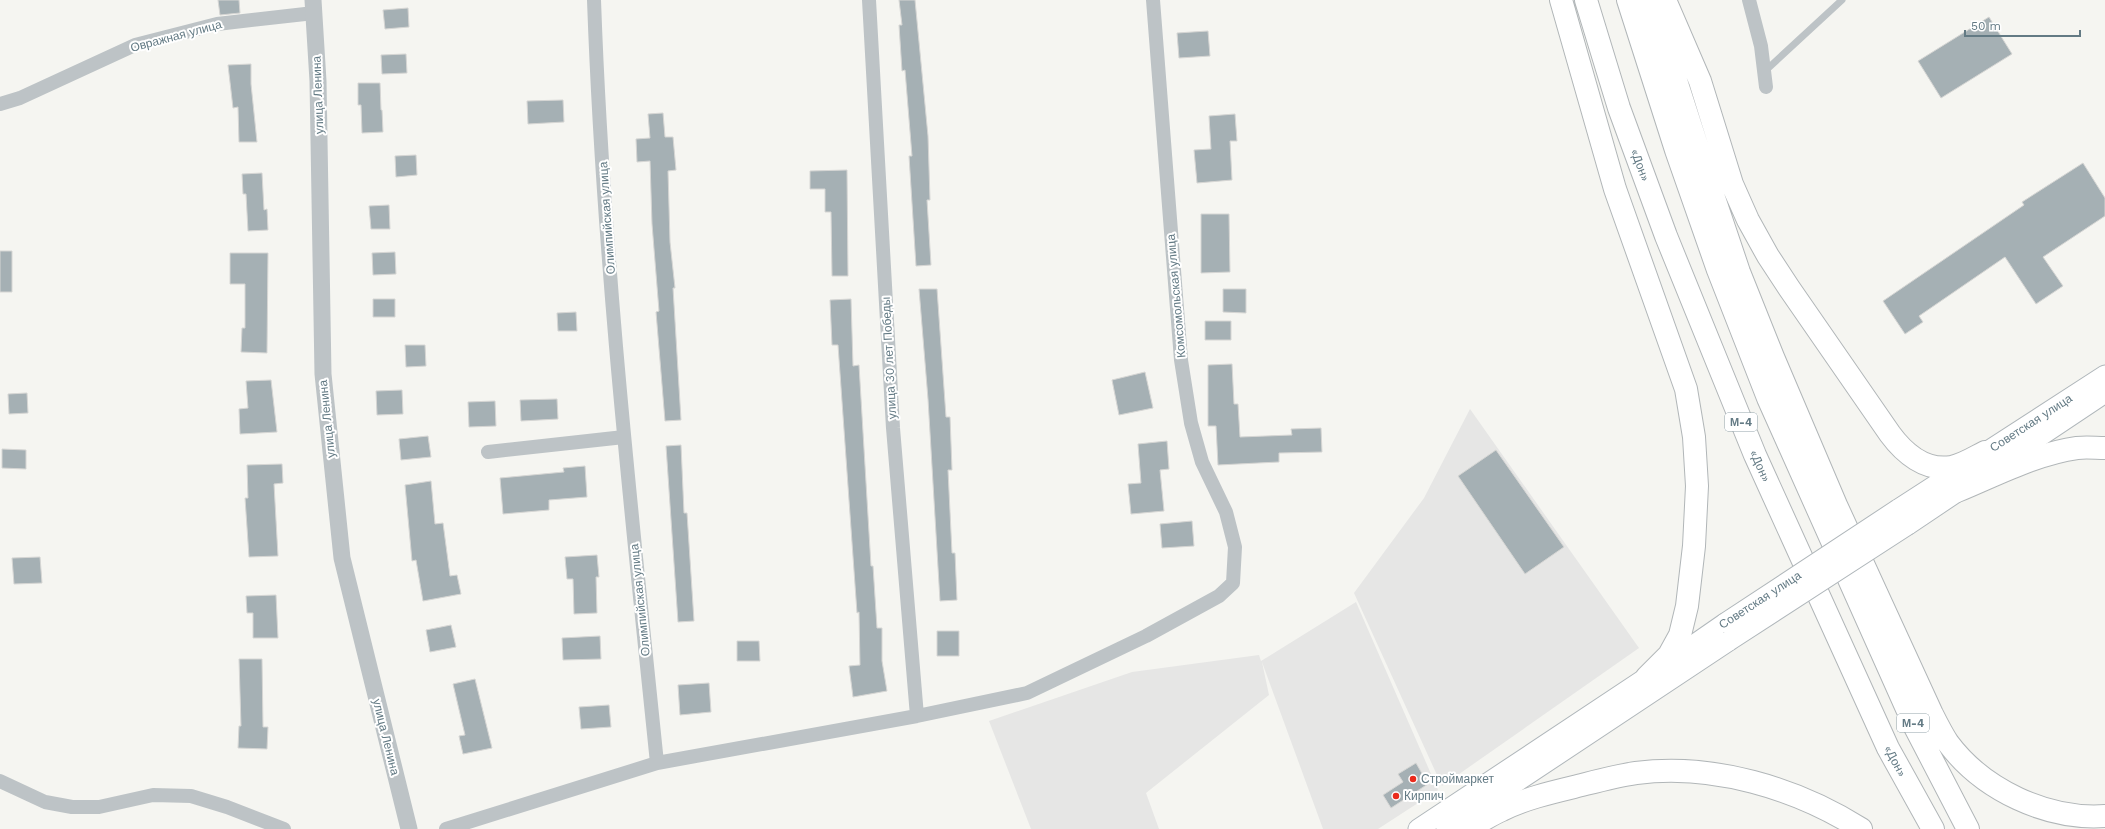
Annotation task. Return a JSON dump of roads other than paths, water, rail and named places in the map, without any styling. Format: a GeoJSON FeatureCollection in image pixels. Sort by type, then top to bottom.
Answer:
{"type":"FeatureCollection","features":[{"type":"Feature","properties":{"kind":"highway"},"geometry":{"type":"LineString","coordinates":[[1561,0],[1615,189],[1634,248],[1673,348],[1686,389],[1694,437],[1697,486],[1695,538],[1687,606],[1680,635],[1669,655],[1647,676]]}},
{"type":"Feature","properties":{"kind":"highway","name":"«Дон»"},"geometry":{"type":"LineString","coordinates":[[1586,0],[1619,108],[1666,236],[1754,455],[1888,748],[1933,829]]}},
{"type":"Feature","properties":{"kind":"highway","name":"М-4"},"geometry":{"type":"LineString","coordinates":[[1628,0],[1676,150],[1715,263],[1768,398],[1802,477],[1916,729],[1968,829]]}},
{"type":"Feature","properties":{"kind":"highway"},"geometry":{"type":"LineString","coordinates":[[1650,0],[1710,189],[1740,272],[1836,505],[1932,714],[1948,743],[1976,773],[2012,796],[2052,812],[2091,817],[2105,816]]}},
{"type":"Feature","properties":{"kind":"highway"},"geometry":{"type":"LineString","coordinates":[[1665,0],[1700,81],[1732,184],[1748,220],[1788,288],[1890,434],[1902,450],[1916,460],[1935,466],[1951,467],[1986,452]]}},
{"type":"Feature","properties":{"kind":"highway"},"geometry":{"type":"LineString","coordinates":[[1957,492],[2013,467],[2048,454],[2078,448],[2105,448]]}},
{"type":"Feature","properties":{"kind":"highway"},"geometry":{"type":"LineString","coordinates":[[1467,829],[1502,810],[1536,796],[1636,773],[1685,772],[1728,777],[1760,784],[1798,797],[1840,816],[1861,829]]}},
{"type":"Feature","properties":{"kind":"main road","name":"Советская улица"},"geometry":{"type":"LineString","coordinates":[[1418,829],[1725,623],[2105,375]]}},
{"type":"Feature","properties":{"kind":"main road","name":"Советская улица"},"geometry":{"type":"LineString","coordinates":[[1446,829],[1729,641],[1908,525],[2105,393]]}},
{"type":"Feature","properties":{"kind":"street","name":"Олимпийская улица"},"geometry":{"type":"LineString","coordinates":[[594,0],[597,94],[624,437],[657,763]]}},
{"type":"Feature","properties":{"kind":"street","name":"улица 30 лет Победы"},"geometry":{"type":"LineString","coordinates":[[868,0],[893,428],[917,716]]}},
{"type":"Feature","properties":{"kind":"street","name":"Комсомольская улица"},"geometry":{"type":"LineString","coordinates":[[917,716],[1027,694],[1146,636],[1219,596],[1233,583],[1235,547],[1226,512],[1202,462],[1191,423],[1181,360],[1154,0]]}},
{"type":"Feature","properties":{"kind":"street"},"geometry":{"type":"LineString","coordinates":[[1749,0],[1761,46],[1766,87]]}},
{"type":"Feature","properties":{"kind":"street","name":"Овражная улица"},"geometry":{"type":"LineString","coordinates":[[0,104],[20,98],[54,81],[135,45],[217,24],[314,7]]}},
{"type":"Feature","properties":{"kind":"street","name":"улица Ленина"},"geometry":{"type":"LineString","coordinates":[[314,7],[318,81],[322,374],[342,558],[409,829]]}},
{"type":"Feature","properties":{"kind":"street"},"geometry":{"type":"LineString","coordinates":[[488,452],[624,437]]}},
{"type":"Feature","properties":{"kind":"street"},"geometry":{"type":"LineString","coordinates":[[446,829],[657,763],[917,716]]}},
{"type":"Feature","properties":{"kind":"street"},"geometry":{"type":"LineString","coordinates":[[0,782],[45,802],[72,807],[99,807],[153,795],[191,796],[227,807],[284,829]]}},
{"type":"Feature","properties":{"kind":"lane"},"geometry":{"type":"LineString","coordinates":[[1764,72],[1842,0]]}},
{"type":"Feature","properties":{"kind":"place","name":"Строймаркет"},"geometry":{"type":"Point","coordinates":[1413,779]}},
{"type":"Feature","properties":{"kind":"place","name":"Кирпич"},"geometry":{"type":"Point","coordinates":[1396,796]}}]}
